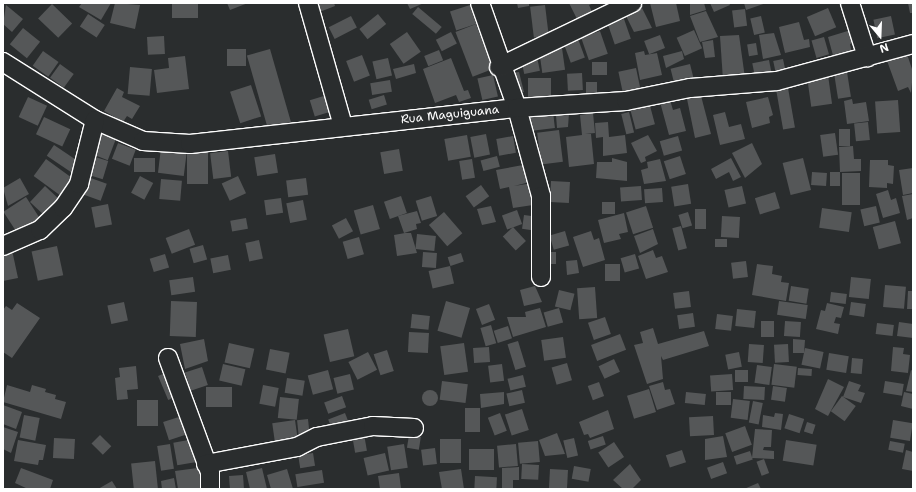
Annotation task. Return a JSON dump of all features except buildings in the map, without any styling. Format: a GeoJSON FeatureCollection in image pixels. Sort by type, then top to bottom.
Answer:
{"type":"FeatureCollection","features":[{"type":"Feature","properties":{"kind":"street"},"geometry":{"type":"LineString","coordinates":[[308,3],[343,126]]}},
{"type":"Feature","properties":{"kind":"street"},"geometry":{"type":"LineString","coordinates":[[480,3],[500,67],[517,108],[541,196],[541,276]]}},
{"type":"Feature","properties":{"kind":"street"},"geometry":{"type":"LineString","coordinates":[[500,67],[632,3]]}},
{"type":"Feature","properties":{"kind":"street"},"geometry":{"type":"LineString","coordinates":[[850,3],[867,57]]}},
{"type":"Feature","properties":{"kind":"street","name":"Rua Maguiguana"},"geometry":{"type":"LineString","coordinates":[[3,62],[95,120],[143,141],[190,144],[517,108],[626,101],[690,88],[777,81],[913,44]]}},
{"type":"Feature","properties":{"kind":"street"},"geometry":{"type":"LineString","coordinates":[[3,246],[40,230],[63,208],[79,184],[95,120]]}},
{"type":"Feature","properties":{"kind":"street"},"geometry":{"type":"LineString","coordinates":[[168,358],[206,464],[210,489]]}},
{"type":"Feature","properties":{"kind":"street"},"geometry":{"type":"LineString","coordinates":[[206,464],[297,447],[317,437],[373,426],[414,428]]}}]}
